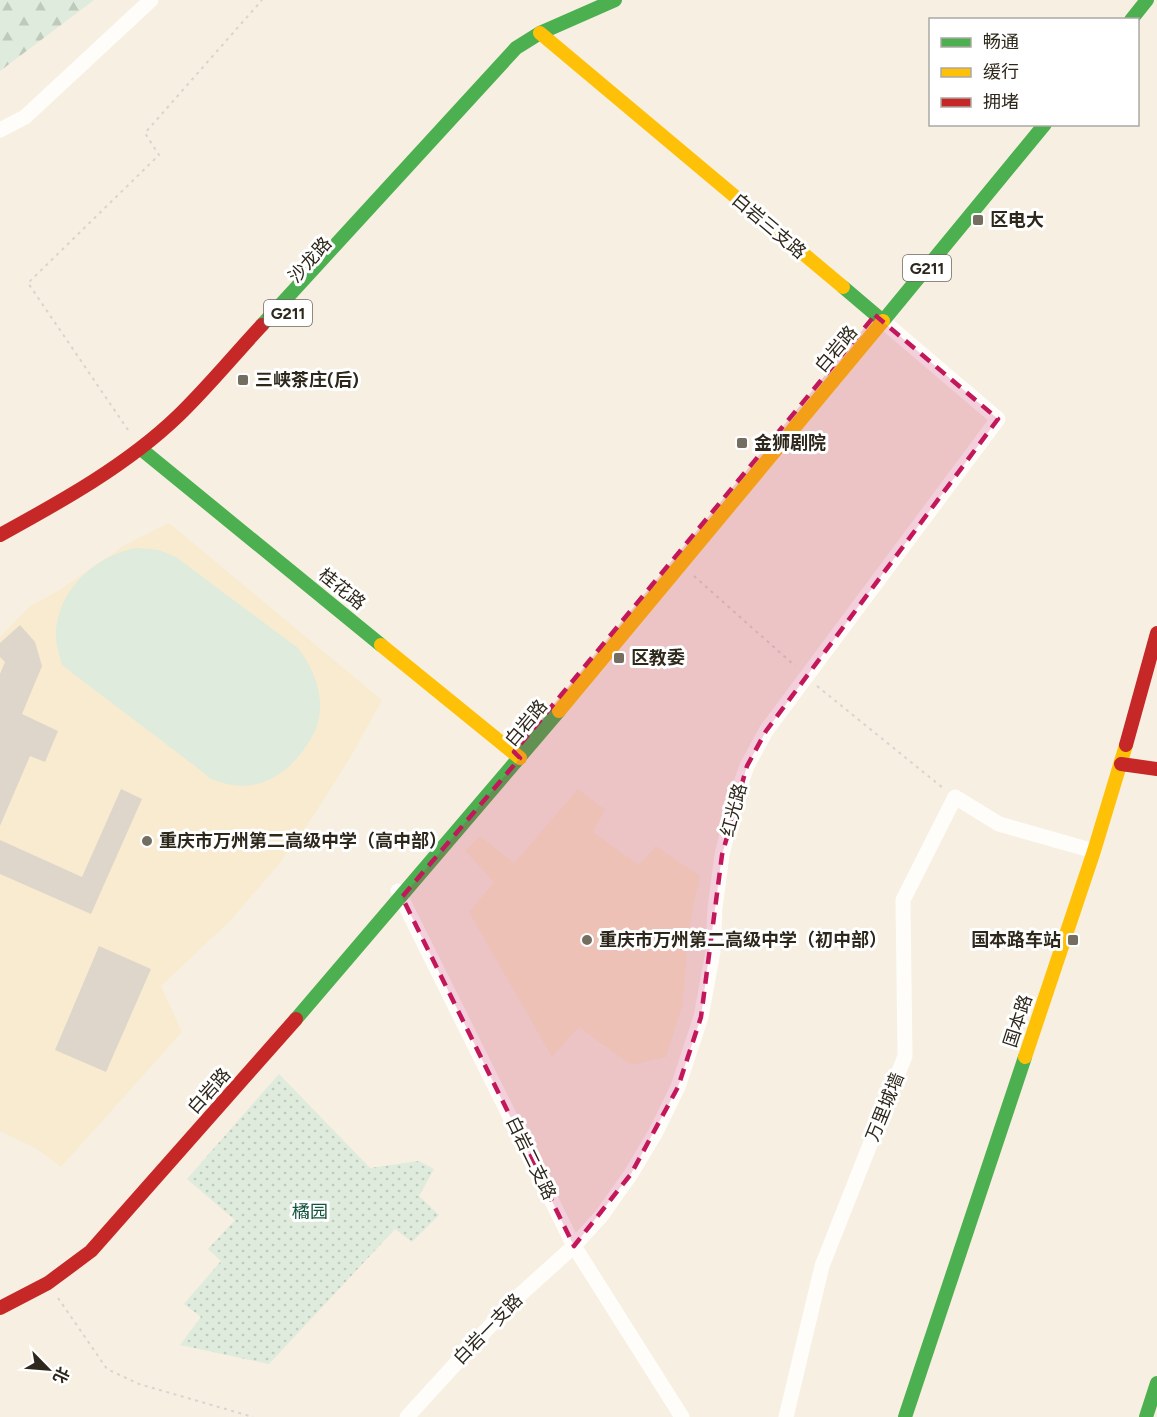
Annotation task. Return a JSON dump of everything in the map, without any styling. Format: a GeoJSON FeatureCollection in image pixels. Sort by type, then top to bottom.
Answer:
{"type":"FeatureCollection","features":[{"type":"Feature","properties":{"kind":"main road","name":"沙龙路"},"geometry":{"type":"LineString","coordinates":[[0,536],[87,485],[144,457],[178,416],[516,48],[540,33],[615,0]]}},
{"type":"Feature","properties":{"kind":"main road"},"geometry":{"type":"LineString","coordinates":[[1133,18],[1147,0]]}},
{"type":"Feature","properties":{"kind":"main road","name":"白岩三支路"},"geometry":{"type":"LineString","coordinates":[[540,33],[879,318]]}},
{"type":"Feature","properties":{"kind":"main road","name":"白岩路"},"geometry":{"type":"LineString","coordinates":[[0,1298],[37,1280],[82,1245],[399,893],[517,755],[879,318],[1043,126]]}},
{"type":"Feature","properties":{"kind":"main road","name":"桂花路"},"geometry":{"type":"LineString","coordinates":[[144,457],[517,755]]}},
{"type":"Feature","properties":{"kind":"main road"},"geometry":{"type":"LineString","coordinates":[[45,526],[114,484]]}},
{"type":"Feature","properties":{"kind":"main road","name":"国本路"},"geometry":{"type":"LineString","coordinates":[[905,1417],[1094,851],[1157,633]]}},
{"type":"Feature","properties":{"kind":"main road"},"geometry":{"type":"LineString","coordinates":[[1121,764],[1157,769]]}},
{"type":"Feature","properties":{"kind":"main road","name":"白岩路"},"geometry":{"type":"LineString","coordinates":[[0,1308],[42,1288],[91,1251],[323,989],[399,893]]}},
{"type":"Feature","properties":{"kind":"main road"},"geometry":{"type":"LineString","coordinates":[[1146,1417],[1157,1383]]}},
{"type":"Feature","properties":{"kind":"street"},"geometry":{"type":"LineString","coordinates":[[0,130],[25,117],[152,0]]}},
{"type":"Feature","properties":{"kind":"street","name":"白岩三支路"},"geometry":{"type":"LineString","coordinates":[[879,318],[998,419]]}},
{"type":"Feature","properties":{"kind":"street","name":"红光路"},"geometry":{"type":"LineString","coordinates":[[574,1246],[602,1215],[631,1174],[656,1132],[678,1087],[701,1017],[709,981],[722,855],[735,801],[747,766],[761,740],[998,419]]}},
{"type":"Feature","properties":{"kind":"street"},"geometry":{"type":"LineString","coordinates":[[955,798],[999,824],[1094,851]]}},
{"type":"Feature","properties":{"kind":"street","name":"万里城墙"},"geometry":{"type":"LineString","coordinates":[[786,1417],[822,1266],[905,1056],[903,900],[955,798]]}},
{"type":"Feature","properties":{"kind":"street","name":"白岩二支路"},"geometry":{"type":"LineString","coordinates":[[399,893],[574,1246],[682,1417]]}},
{"type":"Feature","properties":{"kind":"street","name":"白岩一支路"},"geometry":{"type":"LineString","coordinates":[[407,1417],[511,1303],[574,1246]]}},
{"type":"Feature","properties":{"kind":"path"},"geometry":{"type":"LineString","coordinates":[[128,429],[28,283],[159,155],[145,133],[262,0]]}},
{"type":"Feature","properties":{"kind":"path"},"geometry":{"type":"LineString","coordinates":[[691,572],[807,677],[955,798]]}},
{"type":"Feature","properties":{"kind":"path"},"geometry":{"type":"LineString","coordinates":[[57,1297],[107,1369],[139,1384],[253,1417]]}},
{"type":"Feature","properties":{"kind":"highlighted area"},"geometry":{"type":"Polygon","coordinates":[[[875,315],[998,419],[766,731],[747,766],[722,855],[701,1017],[678,1087],[631,1174],[574,1246],[402,897],[520,758],[514,752],[875,315]]]}},
{"type":"Feature","properties":{"kind":"shaded area","name":"重庆市万州第二高级中学（高中部）"},"geometry":{"type":"Polygon","coordinates":[[[169,523],[382,700],[350,758],[312,818],[278,865],[230,921],[161,986],[182,1032],[61,1167],[37,1149],[0,1131],[0,637],[30,606],[58,591],[125,545],[169,523]]]}},
{"type":"Feature","properties":{"kind":"shaded area","name":"重庆市万州第二高级中学（初中部）"},"geometry":{"type":"Polygon","coordinates":[[[578,789],[605,810],[593,832],[639,865],[656,846],[700,876],[690,922],[682,1006],[666,1057],[631,1065],[579,1027],[552,1057],[469,912],[494,882],[465,851],[480,836],[514,863],[578,789]]]}},
{"type":"Feature","properties":{"kind":"green space"},"geometry":{"type":"Polygon","coordinates":[[[0,0],[94,0],[0,71],[0,0]]]}},
{"type":"Feature","properties":{"kind":"green space"},"geometry":{"type":"Polygon","coordinates":[[[136,548],[159,550],[176,557],[298,648],[310,667],[320,700],[318,722],[306,747],[296,759],[273,778],[246,786],[230,785],[212,779],[62,665],[56,640],[57,621],[70,591],[92,568],[120,552],[136,548]]]}},
{"type":"Feature","properties":{"kind":"green space","name":"橘园"},"geometry":{"type":"Polygon","coordinates":[[[279,1074],[370,1168],[419,1161],[434,1169],[419,1196],[439,1215],[412,1242],[395,1229],[269,1364],[180,1345],[201,1317],[184,1304],[221,1261],[208,1249],[235,1220],[187,1179],[279,1074]]]}},
{"type":"Feature","properties":{"kind":"building"},"geometry":{"type":"Polygon","coordinates":[[[20,625],[35,642],[42,666],[22,714],[58,731],[45,762],[30,756],[0,826],[0,674],[5,662],[0,657],[0,643],[20,625]]]}},
{"type":"Feature","properties":{"kind":"building"},"geometry":{"type":"Polygon","coordinates":[[[121,789],[142,799],[91,914],[0,874],[0,840],[82,877],[121,789]]]}},
{"type":"Feature","properties":{"kind":"building"},"geometry":{"type":"Polygon","coordinates":[[[99,946],[151,969],[106,1072],[55,1050],[99,946]]]}},
{"type":"Feature","properties":{"kind":"traffic: fast"},"geometry":{"type":"LineString","coordinates":[[262,325],[516,48],[540,33],[615,0]]}},
{"type":"Feature","properties":{"kind":"traffic: fast"},"geometry":{"type":"LineString","coordinates":[[1133,18],[1147,0]]}},
{"type":"Feature","properties":{"kind":"traffic: fast"},"geometry":{"type":"LineString","coordinates":[[843,287],[883,321],[1043,126]]}},
{"type":"Feature","properties":{"kind":"traffic: fast"},"geometry":{"type":"LineString","coordinates":[[141,449],[381,645]]}},
{"type":"Feature","properties":{"kind":"traffic: fast"},"geometry":{"type":"LineString","coordinates":[[296,1019],[559,711]]}},
{"type":"Feature","properties":{"kind":"traffic: fast"},"geometry":{"type":"LineString","coordinates":[[905,1417],[1025,1057]]}},
{"type":"Feature","properties":{"kind":"traffic: fast"},"geometry":{"type":"LineString","coordinates":[[1146,1417],[1157,1383]]}},
{"type":"Feature","properties":{"kind":"traffic: slow"},"geometry":{"type":"LineString","coordinates":[[540,33],[843,287]]}},
{"type":"Feature","properties":{"kind":"traffic: slow"},"geometry":{"type":"LineString","coordinates":[[559,711],[883,321]]}},
{"type":"Feature","properties":{"kind":"traffic: slow"},"geometry":{"type":"LineString","coordinates":[[381,645],[520,758]]}},
{"type":"Feature","properties":{"kind":"traffic: slow"},"geometry":{"type":"LineString","coordinates":[[1025,1057],[1094,851],[1126,745]]}},
{"type":"Feature","properties":{"kind":"traffic: jam"},"geometry":{"type":"LineString","coordinates":[[0,535],[93,481],[158,434],[200,394],[262,325]]}},
{"type":"Feature","properties":{"kind":"traffic: jam"},"geometry":{"type":"LineString","coordinates":[[1126,745],[1157,633]]}},
{"type":"Feature","properties":{"kind":"traffic: jam"},"geometry":{"type":"LineString","coordinates":[[1121,764],[1157,769]]}},
{"type":"Feature","properties":{"kind":"traffic: jam"},"geometry":{"type":"LineString","coordinates":[[0,1308],[48,1283],[91,1251],[296,1019]]}},
{"type":"Feature","properties":{"kind":"place","name":"区电大"},"geometry":{"type":"Point","coordinates":[978,220]}},
{"type":"Feature","properties":{"kind":"place","name":"三峡茶庄(后)"},"geometry":{"type":"Point","coordinates":[243,380]}},
{"type":"Feature","properties":{"kind":"place","name":"金狮剧院"},"geometry":{"type":"Point","coordinates":[742,443]}},
{"type":"Feature","properties":{"kind":"place","name":"区教委"},"geometry":{"type":"Point","coordinates":[619,658]}},
{"type":"Feature","properties":{"kind":"place","name":"重庆市万州第二高级中学（高中部）"},"geometry":{"type":"Point","coordinates":[147,841]}},
{"type":"Feature","properties":{"kind":"place","name":"重庆市万州第二高级中学（初中部）"},"geometry":{"type":"Point","coordinates":[587,940]}},
{"type":"Feature","properties":{"kind":"place","name":"国本路车站"},"geometry":{"type":"Point","coordinates":[1073,940]}}]}
